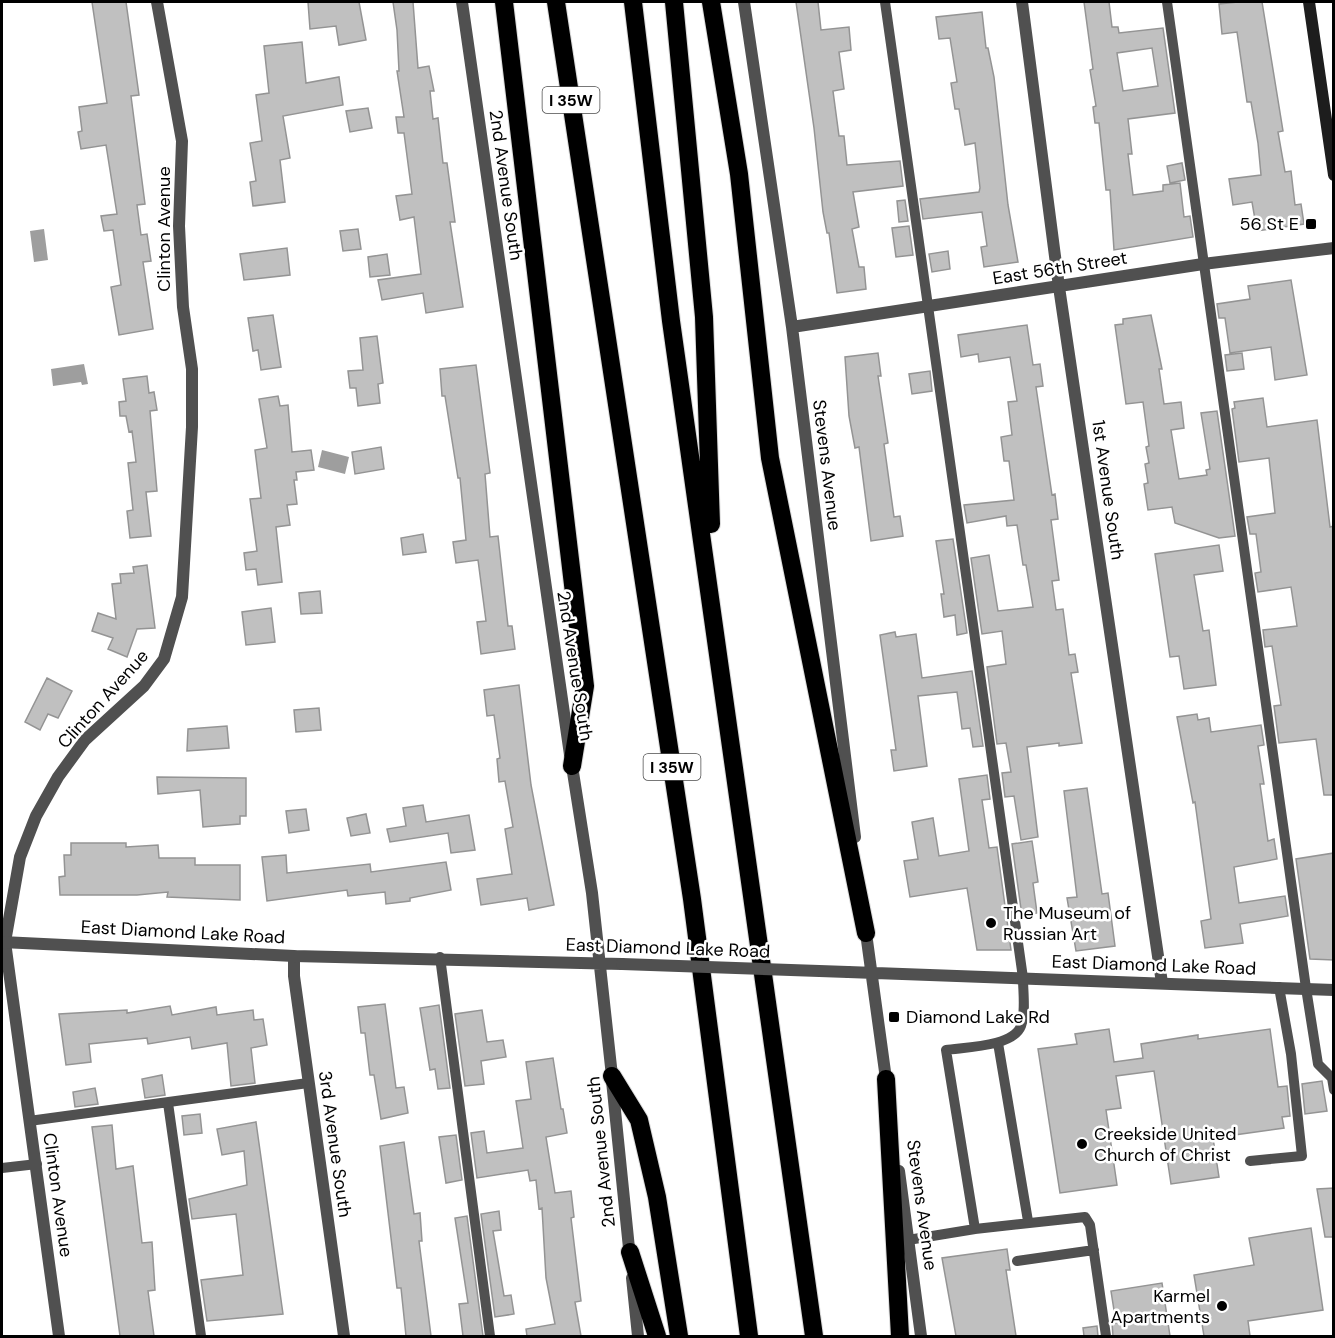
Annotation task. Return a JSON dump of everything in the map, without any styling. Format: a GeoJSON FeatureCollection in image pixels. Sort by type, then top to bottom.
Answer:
{"type":"FeatureCollection","features":[{"type":"Feature","properties":{"kind":"highway"},"geometry":{"type":"LineString","coordinates":[[504,2],[585,686],[572,766]]}},
{"type":"Feature","properties":{"kind":"highway","name":"I 35W"},"geometry":{"type":"LineString","coordinates":[[556,2],[692,898],[749,1336]]}},
{"type":"Feature","properties":{"kind":"highway"},"geometry":{"type":"LineString","coordinates":[[633,2],[671,321],[714,613],[814,1336]]}},
{"type":"Feature","properties":{"kind":"highway"},"geometry":{"type":"LineString","coordinates":[[674,2],[704,317],[714,613]]}},
{"type":"Feature","properties":{"kind":"highway"},"geometry":{"type":"LineString","coordinates":[[711,2],[739,174],[770,458],[866,933]]}},
{"type":"Feature","properties":{"kind":"highway"},"geometry":{"type":"LineString","coordinates":[[612,1076],[639,1120],[657,1197],[679,1336]]}},
{"type":"Feature","properties":{"kind":"highway"},"geometry":{"type":"LineString","coordinates":[[886,1079],[900,1336]]}},
{"type":"Feature","properties":{"kind":"highway"},"geometry":{"type":"LineString","coordinates":[[630,1252],[657,1336]]}},
{"type":"Feature","properties":{"kind":"main road"},"geometry":{"type":"LineString","coordinates":[[1309,2],[1331,137],[1334,175]]}},
{"type":"Feature","properties":{"kind":"street","name":"Clinton Avenue"},"geometry":{"type":"LineString","coordinates":[[59,1336],[37,1164],[3,942],[20,857],[36,816],[58,777],[85,740],[144,686],[164,659],[182,597],[192,427],[192,369],[183,307],[179,226],[182,141],[157,2]]}},
{"type":"Feature","properties":{"kind":"street","name":"2nd Avenue South"},"geometry":{"type":"LineString","coordinates":[[462,2],[600,963],[638,1336]]}},
{"type":"Feature","properties":{"kind":"street","name":"Stevens Avenue"},"geometry":{"type":"LineString","coordinates":[[744,2],[792,327],[866,933],[921,1336]]}},
{"type":"Feature","properties":{"kind":"street","name":"1st Avenue South"},"geometry":{"type":"LineString","coordinates":[[1022,2],[1059,287],[1162,983]]}},
{"type":"Feature","properties":{"kind":"street","name":"East 56th Street"},"geometry":{"type":"LineString","coordinates":[[792,327],[1203,264],[1334,248]]}},
{"type":"Feature","properties":{"kind":"street","name":"East Diamond Lake Road"},"geometry":{"type":"LineString","coordinates":[[3,942],[294,956],[440,957],[1334,990]]}},
{"type":"Feature","properties":{"kind":"street","name":"3rd Avenue South"},"geometry":{"type":"LineString","coordinates":[[294,956],[294,976],[344,1336]]}},
{"type":"Feature","properties":{"kind":"lane"},"geometry":{"type":"LineString","coordinates":[[885,2],[1023,978],[1021,1026],[1015,1035],[998,1043],[946,1050],[975,1229]]}},
{"type":"Feature","properties":{"kind":"lane"},"geometry":{"type":"LineString","coordinates":[[1167,2],[1306,988],[1318,1064],[1332,1078],[1334,1090]]}},
{"type":"Feature","properties":{"kind":"lane"},"geometry":{"type":"LineString","coordinates":[[440,957],[490,1336]]}},
{"type":"Feature","properties":{"kind":"lane"},"geometry":{"type":"LineString","coordinates":[[1250,1161],[1302,1156],[1291,1054],[1280,987]]}},
{"type":"Feature","properties":{"kind":"lane"},"geometry":{"type":"LineString","coordinates":[[998,1043],[1028,1221]]}},
{"type":"Feature","properties":{"kind":"lane"},"geometry":{"type":"LineString","coordinates":[[29,1120],[309,1083]]}},
{"type":"Feature","properties":{"kind":"lane"},"geometry":{"type":"LineString","coordinates":[[168,1103],[201,1336]]}},
{"type":"Feature","properties":{"kind":"lane"},"geometry":{"type":"LineString","coordinates":[[2,1168],[37,1164]]}},
{"type":"Feature","properties":{"kind":"lane"},"geometry":{"type":"LineString","coordinates":[[908,1240],[1028,1221],[1085,1217],[1090,1225],[1106,1336]]}},
{"type":"Feature","properties":{"kind":"lane"},"geometry":{"type":"LineString","coordinates":[[1017,1261],[1094,1250]]}},
{"type":"Feature","properties":{"kind":"shaded area"},"geometry":{"type":"Polygon","coordinates":[[[44,229],[48,260],[34,262],[30,231],[44,229]]]}},
{"type":"Feature","properties":{"kind":"shaded area"},"geometry":{"type":"Polygon","coordinates":[[[84,364],[88,384],[82,385],[81,382],[53,386],[51,369],[84,364]]]}},
{"type":"Feature","properties":{"kind":"shaded area"},"geometry":{"type":"Polygon","coordinates":[[[322,450],[349,457],[345,474],[318,467],[322,450]]]}},
{"type":"Feature","properties":{"kind":"building"},"geometry":{"type":"Polygon","coordinates":[[[92,2],[126,2],[139,95],[131,96],[145,204],[137,205],[141,235],[147,234],[151,261],[143,262],[153,329],[119,335],[111,287],[121,285],[113,230],[104,231],[101,216],[117,214],[106,145],[81,149],[78,132],[82,131],[79,107],[107,103],[92,2]]]}},
{"type":"Feature","properties":{"kind":"building"},"geometry":{"type":"Polygon","coordinates":[[[308,2],[359,2],[366,40],[339,45],[336,26],[310,29],[308,2]]]}},
{"type":"Feature","properties":{"kind":"building"},"geometry":{"type":"Polygon","coordinates":[[[393,2],[413,2],[418,68],[429,66],[434,91],[430,91],[433,119],[438,118],[443,163],[447,163],[455,222],[450,222],[463,307],[426,313],[423,293],[382,300],[378,280],[421,274],[414,217],[400,220],[396,196],[412,194],[404,133],[398,133],[396,117],[404,117],[397,71],[399,71],[397,30],[393,2]]]}},
{"type":"Feature","properties":{"kind":"building"},"geometry":{"type":"Polygon","coordinates":[[[796,2],[818,2],[821,30],[849,27],[851,50],[839,52],[844,89],[833,91],[839,136],[844,136],[847,165],[900,161],[903,186],[853,192],[859,227],[852,229],[859,267],[864,267],[866,289],[837,293],[829,233],[827,233],[823,212],[796,2]]]}},
{"type":"Feature","properties":{"kind":"building"},"geometry":{"type":"Polygon","coordinates":[[[1084,2],[1109,2],[1112,27],[1118,27],[1119,33],[1163,28],[1175,113],[1128,119],[1132,154],[1128,154],[1133,195],[1163,191],[1163,185],[1180,183],[1184,217],[1190,216],[1193,237],[1114,250],[1110,190],[1106,190],[1099,123],[1095,123],[1093,107],[1096,106],[1090,70],[1093,69],[1084,2]],[[1152,48],[1117,53],[1123,91],[1158,86],[1152,48]]]}},
{"type":"Feature","properties":{"kind":"building"},"geometry":{"type":"Polygon","coordinates":[[[1262,2],[1283,131],[1278,132],[1285,172],[1291,171],[1295,205],[1301,204],[1304,224],[1257,231],[1252,202],[1233,205],[1229,179],[1261,175],[1258,143],[1251,102],[1247,102],[1237,32],[1222,34],[1219,4],[1262,2]]]}},
{"type":"Feature","properties":{"kind":"building"},"geometry":{"type":"Polygon","coordinates":[[[982,12],[986,48],[988,48],[994,77],[1008,205],[1018,262],[984,267],[981,247],[987,246],[982,212],[923,219],[920,199],[979,192],[975,143],[965,145],[959,109],[955,109],[951,83],[957,82],[950,38],[939,39],[936,17],[982,12]]]}},
{"type":"Feature","properties":{"kind":"building"},"geometry":{"type":"Polygon","coordinates":[[[302,42],[306,83],[339,77],[343,105],[283,116],[290,158],[280,160],[285,202],[253,206],[250,182],[256,181],[250,143],[262,141],[256,95],[269,93],[264,46],[302,42]]]}},
{"type":"Feature","properties":{"kind":"building"},"geometry":{"type":"Polygon","coordinates":[[[368,108],[372,128],[350,132],[346,111],[368,108]]]}},
{"type":"Feature","properties":{"kind":"building"},"geometry":{"type":"Polygon","coordinates":[[[1182,163],[1185,180],[1170,183],[1167,166],[1182,163]]]}},
{"type":"Feature","properties":{"kind":"building"},"geometry":{"type":"Polygon","coordinates":[[[905,200],[908,221],[899,222],[897,201],[905,200]]]}},
{"type":"Feature","properties":{"kind":"building"},"geometry":{"type":"Polygon","coordinates":[[[909,226],[913,255],[896,257],[892,228],[909,226]]]}},
{"type":"Feature","properties":{"kind":"building"},"geometry":{"type":"Polygon","coordinates":[[[358,229],[361,249],[343,251],[340,231],[358,229]]]}},
{"type":"Feature","properties":{"kind":"building"},"geometry":{"type":"Polygon","coordinates":[[[287,248],[290,275],[244,280],[240,254],[287,248]]]}},
{"type":"Feature","properties":{"kind":"building"},"geometry":{"type":"Polygon","coordinates":[[[948,251],[950,269],[932,272],[929,254],[948,251]]]}},
{"type":"Feature","properties":{"kind":"building"},"geometry":{"type":"Polygon","coordinates":[[[387,254],[390,275],[370,277],[368,257],[387,254]]]}},
{"type":"Feature","properties":{"kind":"building"},"geometry":{"type":"Polygon","coordinates":[[[1291,280],[1307,375],[1275,380],[1271,347],[1230,353],[1225,318],[1219,318],[1217,304],[1250,299],[1248,286],[1291,280]]]}},
{"type":"Feature","properties":{"kind":"building"},"geometry":{"type":"Polygon","coordinates":[[[273,315],[281,367],[261,370],[258,350],[253,351],[248,318],[273,315]]]}},
{"type":"Feature","properties":{"kind":"building"},"geometry":{"type":"Polygon","coordinates":[[[1151,315],[1162,369],[1159,369],[1164,404],[1181,402],[1184,428],[1171,430],[1179,479],[1207,475],[1206,470],[1210,469],[1201,413],[1217,411],[1235,536],[1219,538],[1175,523],[1172,507],[1148,510],[1144,484],[1148,483],[1145,464],[1149,463],[1146,447],[1149,446],[1143,402],[1126,404],[1115,325],[1123,324],[1123,319],[1151,315]]]}},
{"type":"Feature","properties":{"kind":"building"},"geometry":{"type":"Polygon","coordinates":[[[1027,325],[1033,365],[1040,364],[1043,386],[1036,387],[1052,495],[1055,494],[1058,519],[1051,520],[1059,580],[1052,581],[1056,610],[1063,609],[1069,655],[1075,654],[1078,672],[1071,673],[1082,743],[1027,747],[1038,837],[1021,840],[1014,796],[1005,797],[1002,773],[1011,772],[1006,743],[997,744],[987,667],[1006,664],[1002,631],[982,634],[971,558],[989,555],[998,611],[1033,607],[1026,565],[1023,565],[1017,525],[1007,526],[1006,516],[967,523],[964,505],[1014,500],[1009,461],[1004,461],[1001,437],[1012,435],[1008,402],[1017,401],[1010,357],[979,362],[978,354],[961,357],[958,335],[1027,325]]]}},
{"type":"Feature","properties":{"kind":"building"},"geometry":{"type":"Polygon","coordinates":[[[377,336],[383,383],[378,384],[380,403],[358,406],[356,388],[350,388],[348,371],[363,370],[360,338],[377,336]]]}},
{"type":"Feature","properties":{"kind":"building"},"geometry":{"type":"Polygon","coordinates":[[[878,353],[881,376],[878,376],[888,443],[884,444],[894,517],[900,516],[903,536],[871,541],[859,447],[855,448],[849,416],[845,357],[878,353]]]}},
{"type":"Feature","properties":{"kind":"building"},"geometry":{"type":"Polygon","coordinates":[[[1242,353],[1244,369],[1227,371],[1225,355],[1242,353]]]}},
{"type":"Feature","properties":{"kind":"building"},"geometry":{"type":"Polygon","coordinates":[[[476,365],[490,473],[485,474],[490,537],[498,536],[508,626],[512,626],[515,649],[481,654],[477,622],[486,621],[478,560],[456,563],[453,542],[466,540],[460,478],[458,478],[445,396],[442,396],[440,369],[476,365]]]}},
{"type":"Feature","properties":{"kind":"building"},"geometry":{"type":"Polygon","coordinates":[[[930,371],[932,391],[912,394],[909,374],[930,371]]]}},
{"type":"Feature","properties":{"kind":"building"},"geometry":{"type":"Polygon","coordinates":[[[147,376],[149,393],[154,392],[157,410],[150,411],[157,491],[146,492],[151,536],[130,538],[127,511],[133,510],[128,463],[136,462],[132,431],[129,432],[126,416],[120,416],[119,402],[126,401],[123,379],[147,376]]]}},
{"type":"Feature","properties":{"kind":"building"},"geometry":{"type":"Polygon","coordinates":[[[278,396],[280,406],[288,405],[292,452],[311,450],[314,470],[296,472],[297,480],[294,480],[297,504],[287,505],[290,525],[276,527],[282,582],[258,585],[256,569],[246,570],[244,553],[257,551],[250,499],[261,498],[255,450],[267,448],[259,399],[278,396]]]}},
{"type":"Feature","properties":{"kind":"building"},"geometry":{"type":"Polygon","coordinates":[[[1263,398],[1267,427],[1317,420],[1330,527],[1334,526],[1334,795],[1324,795],[1316,739],[1279,743],[1274,706],[1281,705],[1272,646],[1265,647],[1263,630],[1297,626],[1291,587],[1258,592],[1255,573],[1261,572],[1256,534],[1250,534],[1247,517],[1275,513],[1269,458],[1239,462],[1232,409],[1235,408],[1234,402],[1263,398]]]}},
{"type":"Feature","properties":{"kind":"building"},"geometry":{"type":"Polygon","coordinates":[[[381,447],[384,469],[355,474],[352,452],[381,447]]]}},
{"type":"Feature","properties":{"kind":"building"},"geometry":{"type":"Polygon","coordinates":[[[423,534],[426,552],[403,555],[401,538],[423,534]]]}},
{"type":"Feature","properties":{"kind":"building"},"geometry":{"type":"Polygon","coordinates":[[[953,539],[967,633],[957,635],[955,615],[944,617],[941,594],[944,594],[936,541],[953,539]]]}},
{"type":"Feature","properties":{"kind":"building"},"geometry":{"type":"Polygon","coordinates":[[[1219,545],[1223,571],[1194,575],[1203,631],[1209,630],[1216,685],[1184,689],[1179,656],[1170,657],[1155,554],[1219,545]]]}},
{"type":"Feature","properties":{"kind":"building"},"geometry":{"type":"Polygon","coordinates":[[[147,565],[155,628],[137,629],[127,657],[108,649],[113,638],[92,631],[98,613],[116,619],[112,584],[121,583],[120,574],[134,573],[133,567],[147,565]]]}},
{"type":"Feature","properties":{"kind":"building"},"geometry":{"type":"Polygon","coordinates":[[[320,591],[322,613],[301,614],[299,593],[320,591]]]}},
{"type":"Feature","properties":{"kind":"building"},"geometry":{"type":"Polygon","coordinates":[[[271,608],[275,642],[246,645],[242,612],[271,608]]]}},
{"type":"Feature","properties":{"kind":"building"},"geometry":{"type":"Polygon","coordinates":[[[895,632],[896,637],[916,634],[922,678],[972,671],[983,746],[973,747],[970,728],[962,729],[957,692],[918,696],[927,766],[894,771],[891,750],[896,750],[880,635],[895,632]]]}},
{"type":"Feature","properties":{"kind":"building"},"geometry":{"type":"Polygon","coordinates":[[[47,678],[72,691],[58,718],[48,714],[40,730],[25,722],[47,678]]]}},
{"type":"Feature","properties":{"kind":"building"},"geometry":{"type":"Polygon","coordinates":[[[519,685],[531,785],[554,905],[529,910],[527,898],[481,905],[477,879],[512,874],[505,829],[513,827],[505,781],[499,782],[497,759],[500,758],[494,715],[487,716],[484,690],[519,685]]]}},
{"type":"Feature","properties":{"kind":"building"},"geometry":{"type":"Polygon","coordinates":[[[319,708],[321,730],[296,732],[294,710],[319,708]]]}},
{"type":"Feature","properties":{"kind":"building"},"geometry":{"type":"Polygon","coordinates":[[[1197,714],[1198,720],[1209,718],[1211,732],[1261,725],[1264,745],[1258,746],[1264,784],[1260,784],[1268,841],[1274,839],[1277,859],[1234,867],[1239,903],[1285,896],[1288,916],[1240,924],[1243,943],[1205,948],[1201,921],[1211,919],[1195,802],[1193,803],[1177,717],[1197,714]]]}},
{"type":"Feature","properties":{"kind":"building"},"geometry":{"type":"Polygon","coordinates":[[[227,726],[229,748],[187,751],[188,729],[227,726]]]}},
{"type":"Feature","properties":{"kind":"building","name":"The Museum of Russian Art"},"geometry":{"type":"Polygon","coordinates":[[[987,775],[990,799],[982,800],[989,848],[997,847],[1011,950],[977,950],[967,888],[910,897],[904,861],[918,859],[912,822],[933,818],[939,856],[969,851],[959,779],[987,775]]]}},
{"type":"Feature","properties":{"kind":"building"},"geometry":{"type":"Polygon","coordinates":[[[157,777],[246,778],[246,816],[240,816],[240,824],[203,827],[200,790],[158,794],[157,777]]]}},
{"type":"Feature","properties":{"kind":"building"},"geometry":{"type":"Polygon","coordinates":[[[1087,788],[1102,894],[1108,893],[1115,946],[1076,951],[1067,898],[1077,897],[1064,791],[1087,788]]]}},
{"type":"Feature","properties":{"kind":"building"},"geometry":{"type":"Polygon","coordinates":[[[423,805],[426,822],[469,815],[475,850],[451,853],[448,833],[390,842],[387,829],[406,826],[403,808],[423,805]]]}},
{"type":"Feature","properties":{"kind":"building"},"geometry":{"type":"Polygon","coordinates":[[[306,809],[309,830],[289,833],[286,811],[306,809]]]}},
{"type":"Feature","properties":{"kind":"building"},"geometry":{"type":"Polygon","coordinates":[[[366,814],[370,833],[351,836],[347,818],[366,814]]]}},
{"type":"Feature","properties":{"kind":"building"},"geometry":{"type":"Polygon","coordinates":[[[1032,841],[1038,882],[1033,883],[1037,913],[1022,916],[1012,844],[1032,841]]]}},
{"type":"Feature","properties":{"kind":"building"},"geometry":{"type":"Polygon","coordinates":[[[71,843],[126,843],[126,847],[158,845],[159,858],[195,858],[195,865],[240,865],[240,900],[167,897],[168,892],[137,895],[60,895],[59,877],[65,876],[64,855],[71,855],[71,843]]]}},
{"type":"Feature","properties":{"kind":"building"},"geometry":{"type":"Polygon","coordinates":[[[1334,853],[1334,960],[1310,959],[1296,859],[1334,853]]]}},
{"type":"Feature","properties":{"kind":"building"},"geometry":{"type":"Polygon","coordinates":[[[286,855],[287,873],[370,864],[371,872],[446,862],[451,890],[410,898],[410,901],[386,904],[385,892],[348,896],[347,890],[267,901],[262,857],[286,855]]]}},
{"type":"Feature","properties":{"kind":"building"},"geometry":{"type":"Polygon","coordinates":[[[385,1004],[396,1088],[404,1087],[408,1113],[381,1119],[374,1075],[370,1075],[365,1033],[361,1033],[358,1007],[385,1004]]]}},
{"type":"Feature","properties":{"kind":"building"},"geometry":{"type":"Polygon","coordinates":[[[439,1005],[450,1088],[438,1089],[435,1069],[430,1070],[420,1008],[439,1005]]]}},
{"type":"Feature","properties":{"kind":"building"},"geometry":{"type":"Polygon","coordinates":[[[170,1006],[172,1015],[216,1007],[217,1015],[253,1010],[254,1020],[263,1019],[267,1045],[251,1048],[255,1083],[231,1086],[227,1043],[192,1049],[190,1037],[148,1044],[147,1038],[89,1044],[91,1062],[66,1065],[59,1014],[127,1010],[127,1013],[170,1006]]]}},
{"type":"Feature","properties":{"kind":"building"},"geometry":{"type":"Polygon","coordinates":[[[482,1010],[487,1042],[503,1040],[506,1057],[481,1061],[484,1084],[465,1086],[455,1014],[482,1010]]]}},
{"type":"Feature","properties":{"kind":"building","name":"Creekside United Church of Christ"},"geometry":{"type":"Polygon","coordinates":[[[1109,1029],[1114,1062],[1143,1058],[1141,1044],[1198,1035],[1198,1039],[1270,1029],[1278,1087],[1287,1086],[1290,1116],[1282,1117],[1284,1128],[1213,1138],[1219,1177],[1171,1184],[1154,1071],[1116,1076],[1121,1108],[1106,1110],[1117,1185],[1060,1193],[1038,1049],[1077,1044],[1075,1034],[1109,1029]]]}},
{"type":"Feature","properties":{"kind":"building"},"geometry":{"type":"Polygon","coordinates":[[[553,1058],[567,1133],[546,1137],[555,1193],[571,1191],[574,1217],[571,1218],[581,1301],[575,1302],[581,1336],[527,1336],[526,1329],[555,1324],[546,1278],[542,1208],[539,1209],[536,1180],[530,1181],[528,1170],[477,1178],[471,1133],[484,1131],[487,1153],[523,1148],[516,1101],[531,1099],[526,1062],[553,1058]]]}},
{"type":"Feature","properties":{"kind":"building"},"geometry":{"type":"Polygon","coordinates":[[[162,1075],[165,1095],[145,1098],[142,1079],[162,1075]]]}},
{"type":"Feature","properties":{"kind":"building"},"geometry":{"type":"Polygon","coordinates":[[[1322,1081],[1327,1111],[1305,1114],[1302,1084],[1322,1081]]]}},
{"type":"Feature","properties":{"kind":"building"},"geometry":{"type":"Polygon","coordinates":[[[95,1088],[98,1104],[75,1107],[73,1092],[95,1088]]]}},
{"type":"Feature","properties":{"kind":"building"},"geometry":{"type":"Polygon","coordinates":[[[200,1114],[202,1133],[184,1135],[182,1116],[200,1114]]]}},
{"type":"Feature","properties":{"kind":"building"},"geometry":{"type":"Polygon","coordinates":[[[256,1122],[283,1314],[207,1321],[201,1280],[243,1275],[236,1214],[192,1219],[189,1199],[247,1185],[244,1151],[222,1155],[217,1129],[256,1122]]]}},
{"type":"Feature","properties":{"kind":"building"},"geometry":{"type":"Polygon","coordinates":[[[112,1125],[116,1169],[133,1166],[142,1243],[152,1242],[155,1290],[148,1291],[154,1336],[120,1336],[92,1127],[112,1125]]]}},
{"type":"Feature","properties":{"kind":"building"},"geometry":{"type":"Polygon","coordinates":[[[456,1135],[462,1180],[446,1183],[439,1137],[456,1135]]]}},
{"type":"Feature","properties":{"kind":"building"},"geometry":{"type":"Polygon","coordinates":[[[404,1142],[414,1214],[420,1213],[422,1241],[419,1241],[431,1336],[406,1336],[401,1288],[397,1288],[380,1146],[404,1142]]]}},
{"type":"Feature","properties":{"kind":"building"},"geometry":{"type":"Polygon","coordinates":[[[1334,1188],[1334,1237],[1325,1237],[1317,1189],[1334,1188]]]}},
{"type":"Feature","properties":{"kind":"building"},"geometry":{"type":"Polygon","coordinates":[[[499,1211],[501,1230],[493,1231],[504,1296],[511,1295],[514,1314],[495,1317],[481,1214],[499,1211]]]}},
{"type":"Feature","properties":{"kind":"building"},"geometry":{"type":"Polygon","coordinates":[[[467,1216],[483,1336],[463,1336],[459,1304],[468,1303],[455,1218],[467,1216]]]}},
{"type":"Feature","properties":{"kind":"building"},"geometry":{"type":"Polygon","coordinates":[[[1311,1228],[1323,1310],[1248,1321],[1250,1336],[1204,1336],[1194,1275],[1254,1265],[1249,1238],[1311,1228]]]}},
{"type":"Feature","properties":{"kind":"building"},"geometry":{"type":"Polygon","coordinates":[[[1007,1249],[1010,1270],[1006,1270],[1016,1336],[956,1336],[942,1258],[1007,1249]]]}},
{"type":"Feature","properties":{"kind":"building"},"geometry":{"type":"Polygon","coordinates":[[[1162,1283],[1170,1336],[1113,1336],[1112,1323],[1116,1323],[1111,1291],[1162,1283]]]}},
{"type":"Feature","properties":{"kind":"building"},"geometry":{"type":"Polygon","coordinates":[[[1097,1326],[1098,1336],[1084,1336],[1083,1328],[1097,1326]]]}},
{"type":"Feature","properties":{"kind":"place","name":"56 St E"},"geometry":{"type":"Point","coordinates":[1311,224]}},
{"type":"Feature","properties":{"kind":"place","name":"The Museum of Russian Art"},"geometry":{"type":"Point","coordinates":[991,923]}},
{"type":"Feature","properties":{"kind":"place","name":"Diamond Lake Rd"},"geometry":{"type":"Point","coordinates":[894,1017]}},
{"type":"Feature","properties":{"kind":"place","name":"Creekside United Church of Christ"},"geometry":{"type":"Point","coordinates":[1082,1144]}},
{"type":"Feature","properties":{"kind":"place","name":"Karmel Apartments"},"geometry":{"type":"Point","coordinates":[1222,1306]}}]}
